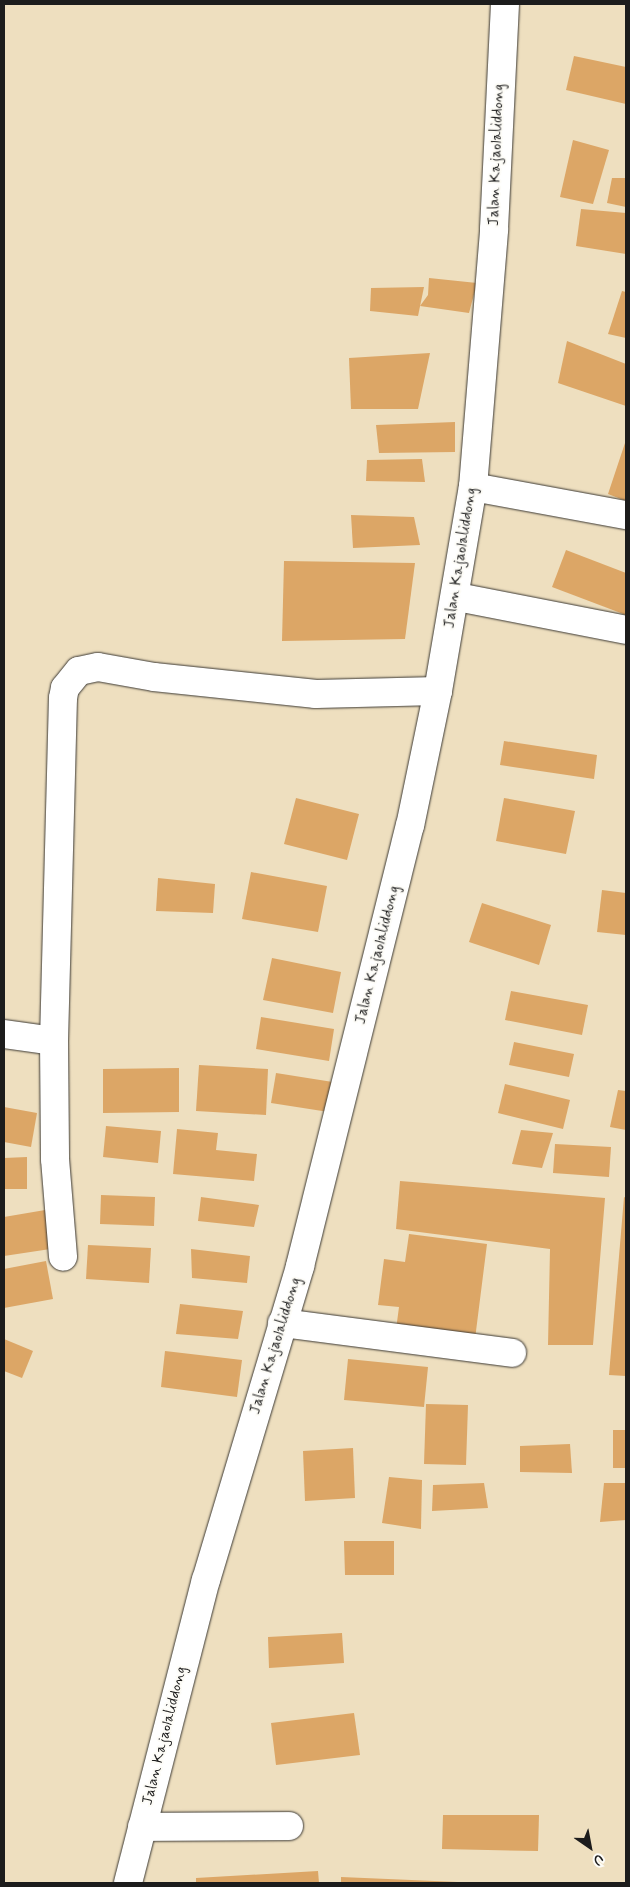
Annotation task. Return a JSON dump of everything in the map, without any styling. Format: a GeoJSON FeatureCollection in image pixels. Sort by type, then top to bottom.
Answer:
{"type":"FeatureCollection","features":[{"type":"Feature","properties":{"kind":"street","name":"Jalan Kajaolaliddong"},"geometry":{"type":"LineString","coordinates":[[128,1883],[206,1580],[300,1266],[410,826],[457,597],[473,487],[494,229],[504,4]]}},
{"type":"Feature","properties":{"kind":"street"},"geometry":{"type":"LineString","coordinates":[[473,487],[626,516]]}},
{"type":"Feature","properties":{"kind":"street"},"geometry":{"type":"LineString","coordinates":[[457,597],[626,630]]}},
{"type":"Feature","properties":{"kind":"street"},"geometry":{"type":"LineString","coordinates":[[64,1257],[55,1159],[54,1040],[63,698],[69,683],[79,671],[98,667],[297,692],[438,691]]}},
{"type":"Feature","properties":{"kind":"street"},"geometry":{"type":"LineString","coordinates":[[4,1034],[54,1040]]}},
{"type":"Feature","properties":{"kind":"street"},"geometry":{"type":"LineString","coordinates":[[282,1323],[512,1353]]}},
{"type":"Feature","properties":{"kind":"street"},"geometry":{"type":"LineString","coordinates":[[142,1827],[289,1826]]}},
{"type":"Feature","properties":{"kind":"building"},"geometry":{"type":"Polygon","coordinates":[[[574,56],[626,67],[626,104],[566,90],[574,56]]]}},
{"type":"Feature","properties":{"kind":"building"},"geometry":{"type":"Polygon","coordinates":[[[573,140],[609,150],[593,204],[560,197],[573,140]]]}},
{"type":"Feature","properties":{"kind":"building"},"geometry":{"type":"Polygon","coordinates":[[[612,178],[626,178],[626,207],[607,203],[612,178]]]}},
{"type":"Feature","properties":{"kind":"building"},"geometry":{"type":"Polygon","coordinates":[[[581,209],[626,213],[626,254],[576,246],[581,209]]]}},
{"type":"Feature","properties":{"kind":"building"},"geometry":{"type":"Polygon","coordinates":[[[429,278],[477,283],[469,313],[420,306],[428,295],[429,278]]]}},
{"type":"Feature","properties":{"kind":"building"},"geometry":{"type":"Polygon","coordinates":[[[424,287],[418,316],[370,311],[371,288],[424,287]]]}},
{"type":"Feature","properties":{"kind":"building"},"geometry":{"type":"Polygon","coordinates":[[[622,291],[626,292],[626,338],[608,334],[622,291]]]}},
{"type":"Feature","properties":{"kind":"building"},"geometry":{"type":"Polygon","coordinates":[[[567,341],[626,364],[626,406],[558,383],[567,341]]]}},
{"type":"Feature","properties":{"kind":"building"},"geometry":{"type":"Polygon","coordinates":[[[430,353],[418,409],[351,409],[349,358],[430,353]]]}},
{"type":"Feature","properties":{"kind":"building"},"geometry":{"type":"Polygon","coordinates":[[[455,422],[455,452],[379,453],[376,425],[455,422]]]}},
{"type":"Feature","properties":{"kind":"building"},"geometry":{"type":"Polygon","coordinates":[[[626,440],[626,501],[608,494],[626,440]]]}},
{"type":"Feature","properties":{"kind":"building"},"geometry":{"type":"Polygon","coordinates":[[[422,459],[425,482],[366,481],[367,460],[422,459]]]}},
{"type":"Feature","properties":{"kind":"building"},"geometry":{"type":"Polygon","coordinates":[[[351,515],[414,517],[420,545],[353,548],[351,515]]]}},
{"type":"Feature","properties":{"kind":"building"},"geometry":{"type":"Polygon","coordinates":[[[566,550],[626,573],[626,615],[552,587],[566,550]]]}},
{"type":"Feature","properties":{"kind":"building"},"geometry":{"type":"Polygon","coordinates":[[[284,561],[415,563],[405,639],[282,641],[284,561]]]}},
{"type":"Feature","properties":{"kind":"building"},"geometry":{"type":"Polygon","coordinates":[[[504,741],[597,755],[594,779],[500,765],[504,741]]]}},
{"type":"Feature","properties":{"kind":"building"},"geometry":{"type":"Polygon","coordinates":[[[296,798],[359,814],[347,860],[284,844],[296,798]]]}},
{"type":"Feature","properties":{"kind":"building"},"geometry":{"type":"Polygon","coordinates":[[[504,798],[575,811],[566,854],[496,841],[504,798]]]}},
{"type":"Feature","properties":{"kind":"building"},"geometry":{"type":"Polygon","coordinates":[[[251,872],[327,886],[318,932],[242,919],[251,872]]]}},
{"type":"Feature","properties":{"kind":"building"},"geometry":{"type":"Polygon","coordinates":[[[158,878],[215,884],[213,913],[156,911],[158,878]]]}},
{"type":"Feature","properties":{"kind":"building"},"geometry":{"type":"Polygon","coordinates":[[[602,890],[626,893],[626,935],[597,932],[602,890]]]}},
{"type":"Feature","properties":{"kind":"building"},"geometry":{"type":"Polygon","coordinates":[[[482,903],[551,925],[539,965],[469,942],[482,903]]]}},
{"type":"Feature","properties":{"kind":"building"},"geometry":{"type":"Polygon","coordinates":[[[272,958],[341,972],[333,1013],[263,1000],[272,958]]]}},
{"type":"Feature","properties":{"kind":"building"},"geometry":{"type":"Polygon","coordinates":[[[511,991],[588,1005],[582,1035],[505,1020],[511,991]]]}},
{"type":"Feature","properties":{"kind":"building"},"geometry":{"type":"Polygon","coordinates":[[[261,1017],[334,1029],[329,1061],[256,1049],[261,1017]]]}},
{"type":"Feature","properties":{"kind":"building"},"geometry":{"type":"Polygon","coordinates":[[[514,1042],[574,1054],[569,1077],[509,1065],[514,1042]]]}},
{"type":"Feature","properties":{"kind":"building"},"geometry":{"type":"Polygon","coordinates":[[[199,1065],[268,1069],[266,1115],[196,1111],[199,1065]]]}},
{"type":"Feature","properties":{"kind":"building"},"geometry":{"type":"Polygon","coordinates":[[[179,1068],[179,1112],[103,1113],[103,1069],[179,1068]]]}},
{"type":"Feature","properties":{"kind":"building"},"geometry":{"type":"Polygon","coordinates":[[[276,1073],[339,1083],[335,1113],[271,1103],[276,1073]]]}},
{"type":"Feature","properties":{"kind":"building"},"geometry":{"type":"Polygon","coordinates":[[[505,1084],[570,1100],[563,1129],[498,1113],[505,1084]]]}},
{"type":"Feature","properties":{"kind":"building"},"geometry":{"type":"Polygon","coordinates":[[[618,1090],[626,1091],[626,1130],[610,1127],[618,1090]]]}},
{"type":"Feature","properties":{"kind":"building"},"geometry":{"type":"Polygon","coordinates":[[[4,1107],[37,1113],[31,1147],[4,1142],[4,1107]]]}},
{"type":"Feature","properties":{"kind":"building"},"geometry":{"type":"Polygon","coordinates":[[[106,1126],[161,1131],[158,1163],[103,1157],[106,1126]]]}},
{"type":"Feature","properties":{"kind":"building"},"geometry":{"type":"Polygon","coordinates":[[[177,1129],[218,1133],[216,1150],[257,1154],[254,1181],[173,1174],[177,1129]]]}},
{"type":"Feature","properties":{"kind":"building"},"geometry":{"type":"Polygon","coordinates":[[[521,1130],[553,1133],[542,1168],[512,1164],[521,1130]]]}},
{"type":"Feature","properties":{"kind":"building"},"geometry":{"type":"Polygon","coordinates":[[[555,1144],[611,1147],[609,1177],[553,1173],[555,1144]]]}},
{"type":"Feature","properties":{"kind":"building"},"geometry":{"type":"Polygon","coordinates":[[[27,1157],[27,1189],[4,1189],[4,1158],[27,1157]]]}},
{"type":"Feature","properties":{"kind":"building"},"geometry":{"type":"Polygon","coordinates":[[[400,1181],[605,1198],[593,1345],[548,1345],[550,1249],[396,1229],[400,1181]]]}},
{"type":"Feature","properties":{"kind":"building"},"geometry":{"type":"Polygon","coordinates":[[[101,1195],[155,1197],[154,1226],[100,1224],[101,1195]]]}},
{"type":"Feature","properties":{"kind":"building"},"geometry":{"type":"Polygon","coordinates":[[[201,1197],[259,1205],[254,1227],[198,1221],[201,1197]]]}},
{"type":"Feature","properties":{"kind":"building"},"geometry":{"type":"Polygon","coordinates":[[[624,1197],[626,1198],[626,1376],[609,1375],[624,1197]]]}},
{"type":"Feature","properties":{"kind":"building"},"geometry":{"type":"Polygon","coordinates":[[[51,1209],[57,1248],[4,1256],[4,1217],[51,1209]]]}},
{"type":"Feature","properties":{"kind":"building"},"geometry":{"type":"Polygon","coordinates":[[[409,1234],[487,1244],[474,1347],[395,1337],[399,1307],[378,1305],[384,1259],[405,1262],[409,1234]]]}},
{"type":"Feature","properties":{"kind":"building"},"geometry":{"type":"Polygon","coordinates":[[[88,1245],[151,1248],[149,1283],[86,1279],[88,1245]]]}},
{"type":"Feature","properties":{"kind":"building"},"geometry":{"type":"Polygon","coordinates":[[[191,1249],[250,1256],[247,1283],[192,1278],[191,1249]]]}},
{"type":"Feature","properties":{"kind":"building"},"geometry":{"type":"Polygon","coordinates":[[[46,1261],[53,1299],[4,1308],[4,1269],[46,1261]]]}},
{"type":"Feature","properties":{"kind":"building"},"geometry":{"type":"Polygon","coordinates":[[[180,1304],[243,1311],[238,1339],[176,1334],[180,1304]]]}},
{"type":"Feature","properties":{"kind":"building"},"geometry":{"type":"Polygon","coordinates":[[[4,1339],[33,1351],[22,1378],[4,1371],[4,1339]]]}},
{"type":"Feature","properties":{"kind":"building"},"geometry":{"type":"Polygon","coordinates":[[[165,1351],[242,1360],[237,1397],[161,1387],[165,1351]]]}},
{"type":"Feature","properties":{"kind":"building"},"geometry":{"type":"Polygon","coordinates":[[[348,1359],[428,1367],[424,1407],[344,1400],[348,1359]]]}},
{"type":"Feature","properties":{"kind":"building"},"geometry":{"type":"Polygon","coordinates":[[[426,1404],[468,1405],[466,1465],[424,1464],[426,1404]]]}},
{"type":"Feature","properties":{"kind":"building"},"geometry":{"type":"Polygon","coordinates":[[[613,1430],[626,1430],[626,1468],[613,1468],[613,1430]]]}},
{"type":"Feature","properties":{"kind":"building"},"geometry":{"type":"Polygon","coordinates":[[[570,1444],[572,1473],[520,1472],[520,1446],[570,1444]]]}},
{"type":"Feature","properties":{"kind":"building"},"geometry":{"type":"Polygon","coordinates":[[[353,1448],[355,1498],[305,1501],[303,1451],[353,1448]]]}},
{"type":"Feature","properties":{"kind":"building"},"geometry":{"type":"Polygon","coordinates":[[[389,1477],[422,1480],[421,1529],[382,1523],[389,1477]]]}},
{"type":"Feature","properties":{"kind":"building"},"geometry":{"type":"Polygon","coordinates":[[[484,1483],[488,1508],[432,1511],[433,1485],[484,1483]]]}},
{"type":"Feature","properties":{"kind":"building"},"geometry":{"type":"Polygon","coordinates":[[[604,1483],[626,1483],[626,1520],[600,1522],[604,1483]]]}},
{"type":"Feature","properties":{"kind":"building"},"geometry":{"type":"Polygon","coordinates":[[[344,1541],[394,1541],[394,1575],[345,1575],[344,1541]]]}},
{"type":"Feature","properties":{"kind":"building"},"geometry":{"type":"Polygon","coordinates":[[[342,1633],[344,1663],[269,1668],[268,1637],[342,1633]]]}},
{"type":"Feature","properties":{"kind":"building"},"geometry":{"type":"Polygon","coordinates":[[[354,1713],[360,1755],[276,1765],[271,1723],[354,1713]]]}},
{"type":"Feature","properties":{"kind":"building"},"geometry":{"type":"Polygon","coordinates":[[[443,1815],[539,1815],[538,1851],[442,1849],[443,1815]]]}},
{"type":"Feature","properties":{"kind":"building"},"geometry":{"type":"Polygon","coordinates":[[[318,1871],[319,1883],[196,1883],[196,1878],[318,1871]]]}},
{"type":"Feature","properties":{"kind":"building"},"geometry":{"type":"Polygon","coordinates":[[[341,1877],[458,1882],[458,1883],[341,1883],[341,1877]]]}}]}
